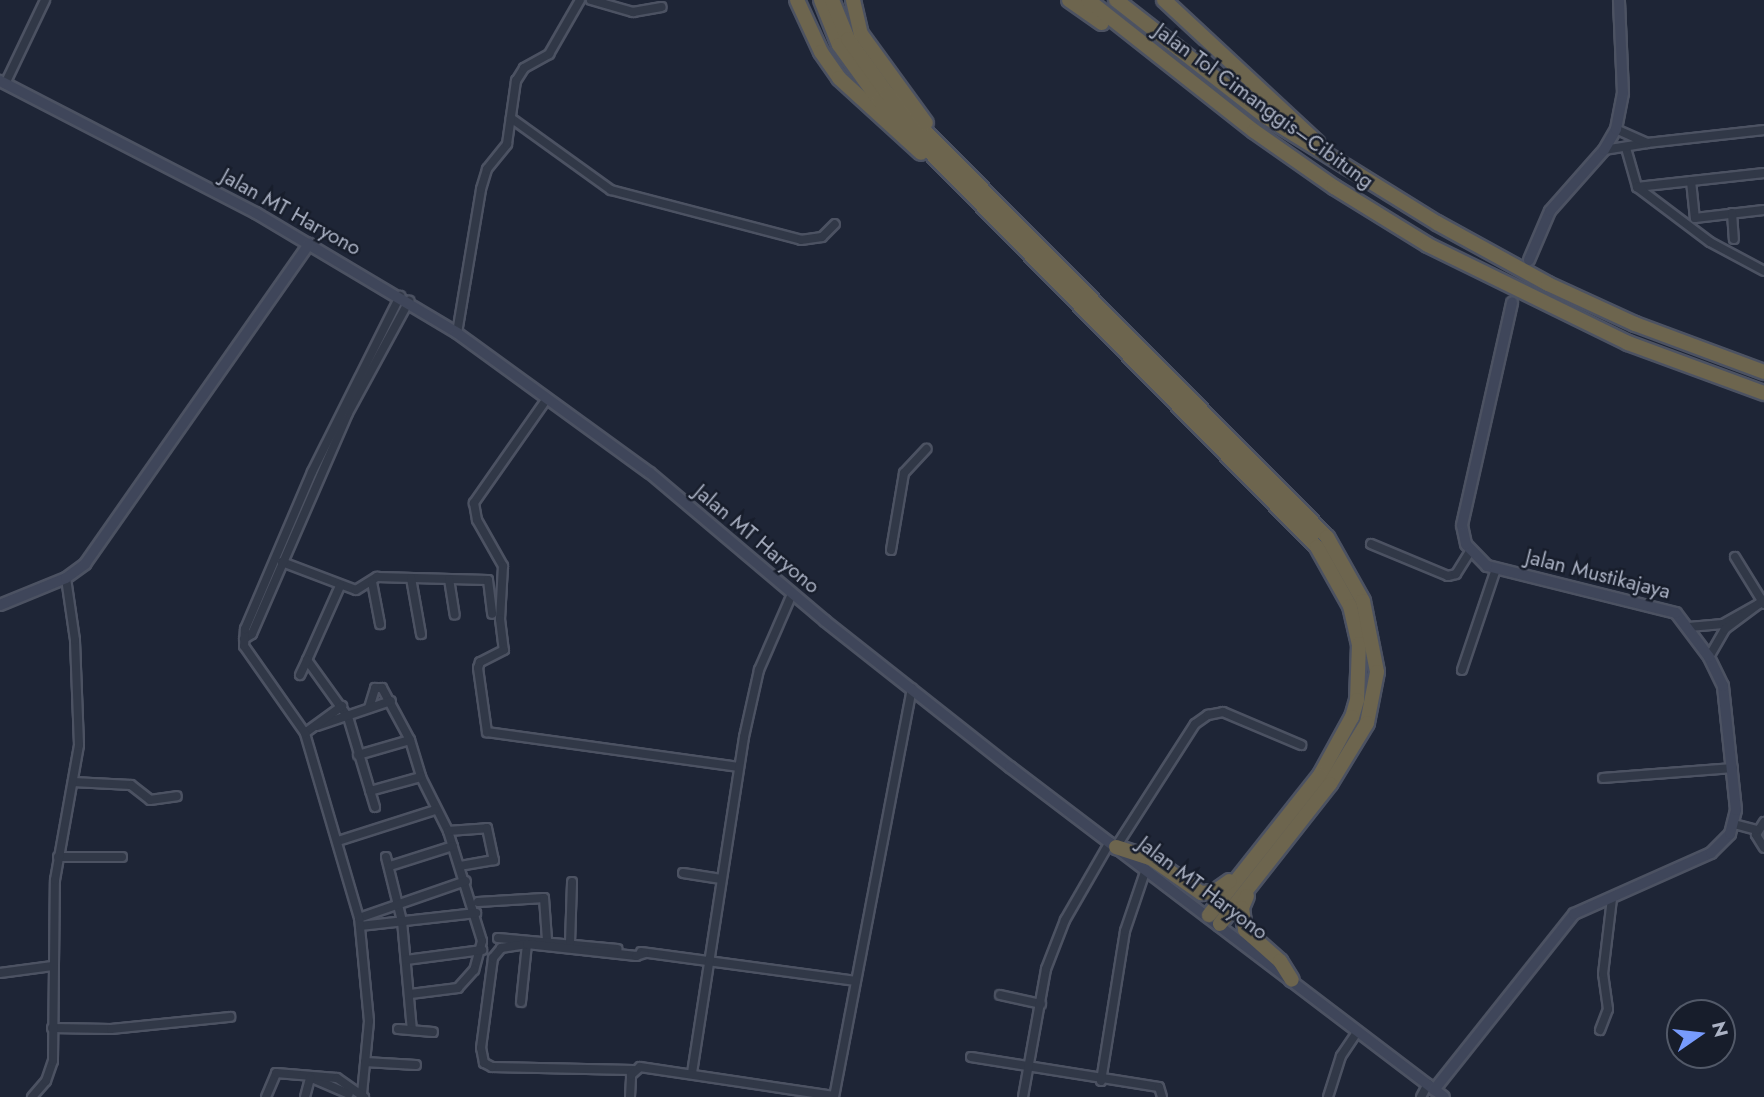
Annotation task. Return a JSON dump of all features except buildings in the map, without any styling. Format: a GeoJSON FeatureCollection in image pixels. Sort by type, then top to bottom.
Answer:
{"type":"FeatureCollection","features":[{"type":"Feature","properties":{"kind":"highway"},"geometry":{"type":"LineString","coordinates":[[797,0],[821,52],[858,99],[976,198]]}},
{"type":"Feature","properties":{"kind":"highway"},"geometry":{"type":"LineString","coordinates":[[821,0],[855,69],[976,198],[1317,547],[1350,606],[1359,644],[1357,700],[1345,748]]}},
{"type":"Feature","properties":{"kind":"highway"},"geometry":{"type":"LineString","coordinates":[[832,0],[863,64],[953,159],[1327,537],[1363,601],[1373,638],[1377,672],[1367,723],[1215,919]]}},
{"type":"Feature","properties":{"kind":"highway"},"geometry":{"type":"LineString","coordinates":[[853,0],[861,34],[875,57],[953,159]]}},
{"type":"Feature","properties":{"kind":"highway"},"geometry":{"type":"LineString","coordinates":[[1069,0],[1193,84]]}},
{"type":"Feature","properties":{"kind":"highway","name":"Jalan Tol Cimanggis–Cibitung"},"geometry":{"type":"LineString","coordinates":[[1088,0],[1193,84],[1334,187],[1428,244],[1628,343],[1764,393]]}},
{"type":"Feature","properties":{"kind":"highway","name":"Jalan Tol Cimanggis–Cibitung"},"geometry":{"type":"LineString","coordinates":[[1116,0],[1256,109],[1345,169],[1548,284],[1635,324],[1764,372]]}},
{"type":"Feature","properties":{"kind":"highway"},"geometry":{"type":"LineString","coordinates":[[1164,0],[1345,169]]}},
{"type":"Feature","properties":{"kind":"highway"},"geometry":{"type":"LineString","coordinates":[[1113,844],[1152,859],[1201,893],[1213,892],[1248,875]]}},
{"type":"Feature","properties":{"kind":"highway"},"geometry":{"type":"LineString","coordinates":[[1248,875],[1242,908],[1245,930],[1280,961],[1292,980]]}},
{"type":"Feature","properties":{"kind":"street"},"geometry":{"type":"LineString","coordinates":[[3,83],[45,0]]}},
{"type":"Feature","properties":{"kind":"street"},"geometry":{"type":"LineString","coordinates":[[457,333],[481,189],[487,169],[507,144],[519,74],[549,54],[580,0]]}},
{"type":"Feature","properties":{"kind":"street"},"geometry":{"type":"LineString","coordinates":[[591,0],[633,12],[662,7]]}},
{"type":"Feature","properties":{"kind":"street"},"geometry":{"type":"LineString","coordinates":[[1529,260],[1550,211],[1604,150],[1616,129],[1623,93],[1619,0]]}},
{"type":"Feature","properties":{"kind":"street","name":"Jalan MT Haryono"},"geometry":{"type":"LineString","coordinates":[[3,83],[309,244],[405,298],[457,333],[650,473],[792,594],[1444,1097]]}},
{"type":"Feature","properties":{"kind":"street"},"geometry":{"type":"LineString","coordinates":[[511,118],[611,190],[801,240],[822,237],[835,224]]}},
{"type":"Feature","properties":{"kind":"street"},"geometry":{"type":"LineString","coordinates":[[1616,129],[1647,143]]}},
{"type":"Feature","properties":{"kind":"street"},"geometry":{"type":"LineString","coordinates":[[1604,150],[1764,130]]}},
{"type":"Feature","properties":{"kind":"street"},"geometry":{"type":"LineString","coordinates":[[1626,148],[1637,187],[1710,242],[1764,271]]}},
{"type":"Feature","properties":{"kind":"street"},"geometry":{"type":"LineString","coordinates":[[1637,187],[1764,173]]}},
{"type":"Feature","properties":{"kind":"street"},"geometry":{"type":"LineString","coordinates":[[1691,181],[1695,218],[1764,210]]}},
{"type":"Feature","properties":{"kind":"street"},"geometry":{"type":"LineString","coordinates":[[1731,213],[1734,239]]}},
{"type":"Feature","properties":{"kind":"street"},"geometry":{"type":"LineString","coordinates":[[0,605],[66,578],[85,564],[127,508],[309,244]]}},
{"type":"Feature","properties":{"kind":"street"},"geometry":{"type":"LineString","coordinates":[[266,1097],[274,1073],[337,1078],[349,1095],[363,1096],[368,1012],[359,922],[305,733],[248,656],[244,639],[252,634],[316,474],[405,298]]}},
{"type":"Feature","properties":{"kind":"street"},"geometry":{"type":"LineString","coordinates":[[1371,544],[1448,576],[1456,574],[1470,552],[1462,525],[1512,303]]}},
{"type":"Feature","properties":{"kind":"street"},"geometry":{"type":"LineString","coordinates":[[546,400],[474,503],[477,520],[503,566],[500,619],[504,650],[480,662],[478,668],[487,732],[739,767]]}},
{"type":"Feature","properties":{"kind":"street"},"geometry":{"type":"LineString","coordinates":[[891,550],[904,473],[926,449]]}},
{"type":"Feature","properties":{"kind":"street","name":"Jalan Mustikajaya"},"geometry":{"type":"LineString","coordinates":[[1470,552],[1496,569],[1671,611],[1689,627],[1709,657],[1723,686],[1732,768],[1734,824]]}},
{"type":"Feature","properties":{"kind":"street"},"geometry":{"type":"LineString","coordinates":[[1735,557],[1763,602]]}},
{"type":"Feature","properties":{"kind":"street"},"geometry":{"type":"LineString","coordinates":[[280,561],[356,590],[377,577],[488,580],[492,614]]}},
{"type":"Feature","properties":{"kind":"street"},"geometry":{"type":"LineString","coordinates":[[1462,670],[1496,569]]}},
{"type":"Feature","properties":{"kind":"street"},"geometry":{"type":"LineString","coordinates":[[32,1097],[51,1071],[58,857],[73,782],[80,726],[66,578]]}},
{"type":"Feature","properties":{"kind":"street"},"geometry":{"type":"LineString","coordinates":[[411,578],[421,634]]}},
{"type":"Feature","properties":{"kind":"street"},"geometry":{"type":"LineString","coordinates":[[449,579],[455,615]]}},
{"type":"Feature","properties":{"kind":"street"},"geometry":{"type":"LineString","coordinates":[[372,582],[380,624]]}},
{"type":"Feature","properties":{"kind":"street"},"geometry":{"type":"LineString","coordinates":[[300,675],[340,586]]}},
{"type":"Feature","properties":{"kind":"street"},"geometry":{"type":"LineString","coordinates":[[692,1073],[720,879],[759,670],[792,594]]}},
{"type":"Feature","properties":{"kind":"street"},"geometry":{"type":"LineString","coordinates":[[1689,627],[1723,624],[1763,602]]}},
{"type":"Feature","properties":{"kind":"street"},"geometry":{"type":"LineString","coordinates":[[1709,657],[1725,629],[1763,602]]}},
{"type":"Feature","properties":{"kind":"street"},"geometry":{"type":"LineString","coordinates":[[307,660],[348,717],[375,807]]}},
{"type":"Feature","properties":{"kind":"street"},"geometry":{"type":"LineString","coordinates":[[369,708],[376,688],[382,688],[410,740],[421,777],[461,866],[476,913],[482,950],[474,970],[458,988],[410,994]]}},
{"type":"Feature","properties":{"kind":"street"},"geometry":{"type":"LineString","coordinates":[[645,953],[636,956],[527,944],[501,948],[493,958],[481,1048],[484,1063],[492,1067],[633,1070],[640,1067],[834,1096],[912,688]]}},
{"type":"Feature","properties":{"kind":"street"},"geometry":{"type":"LineString","coordinates":[[317,726],[391,701]]}},
{"type":"Feature","properties":{"kind":"street"},"geometry":{"type":"LineString","coordinates":[[305,733],[342,706]]}},
{"type":"Feature","properties":{"kind":"street"},"geometry":{"type":"LineString","coordinates":[[1023,1097],[1046,969],[1065,920],[1195,724],[1208,715],[1223,712],[1301,745]]}},
{"type":"Feature","properties":{"kind":"street"},"geometry":{"type":"LineString","coordinates":[[358,755],[410,740]]}},
{"type":"Feature","properties":{"kind":"street"},"geometry":{"type":"LineString","coordinates":[[1603,778],[1732,768]]}},
{"type":"Feature","properties":{"kind":"street"},"geometry":{"type":"LineString","coordinates":[[370,791],[421,777]]}},
{"type":"Feature","properties":{"kind":"street"},"geometry":{"type":"LineString","coordinates":[[73,782],[131,785],[150,800],[177,796]]}},
{"type":"Feature","properties":{"kind":"street"},"geometry":{"type":"LineString","coordinates":[[338,841],[435,810]]}},
{"type":"Feature","properties":{"kind":"street"},"geometry":{"type":"LineString","coordinates":[[1764,822],[1756,830],[1756,840],[1764,848]]}},
{"type":"Feature","properties":{"kind":"street"},"geometry":{"type":"LineString","coordinates":[[1421,1097],[1574,914],[1711,853],[1734,824],[1756,830]]}},
{"type":"Feature","properties":{"kind":"street"},"geometry":{"type":"LineString","coordinates":[[447,831],[487,828],[494,860],[461,866]]}},
{"type":"Feature","properties":{"kind":"street"},"geometry":{"type":"LineString","coordinates":[[412,1030],[402,921],[388,861],[453,846]]}},
{"type":"Feature","properties":{"kind":"street"},"geometry":{"type":"LineString","coordinates":[[58,857],[122,858]]}},
{"type":"Feature","properties":{"kind":"street"},"geometry":{"type":"LineString","coordinates":[[1101,1081],[1125,931],[1146,869]]}},
{"type":"Feature","properties":{"kind":"street"},"geometry":{"type":"LineString","coordinates":[[683,873],[720,879]]}},
{"type":"Feature","properties":{"kind":"street"},"geometry":{"type":"LineString","coordinates":[[359,922],[399,902],[466,881]]}},
{"type":"Feature","properties":{"kind":"street"},"geometry":{"type":"LineString","coordinates":[[570,943],[572,882]]}},
{"type":"Feature","properties":{"kind":"street"},"geometry":{"type":"LineString","coordinates":[[478,902],[544,898],[547,940]]}},
{"type":"Feature","properties":{"kind":"street"},"geometry":{"type":"LineString","coordinates":[[1600,1030],[1608,1009],[1603,974],[1612,899]]}},
{"type":"Feature","properties":{"kind":"street"},"geometry":{"type":"LineString","coordinates":[[359,922],[402,921],[476,913]]}},
{"type":"Feature","properties":{"kind":"street"},"geometry":{"type":"LineString","coordinates":[[498,938],[547,940],[856,981]]}},
{"type":"Feature","properties":{"kind":"street"},"geometry":{"type":"LineString","coordinates":[[521,1002],[527,944]]}},
{"type":"Feature","properties":{"kind":"street"},"geometry":{"type":"LineString","coordinates":[[406,960],[482,950]]}},
{"type":"Feature","properties":{"kind":"street"},"geometry":{"type":"LineString","coordinates":[[0,973],[53,966]]}},
{"type":"Feature","properties":{"kind":"street"},"geometry":{"type":"LineString","coordinates":[[1000,995],[1041,1004]]}},
{"type":"Feature","properties":{"kind":"street"},"geometry":{"type":"LineString","coordinates":[[52,1028],[111,1029],[230,1017]]}},
{"type":"Feature","properties":{"kind":"street"},"geometry":{"type":"LineString","coordinates":[[398,1029],[433,1032]]}},
{"type":"Feature","properties":{"kind":"street"},"geometry":{"type":"LineString","coordinates":[[1328,1097],[1341,1056],[1358,1031]]}},
{"type":"Feature","properties":{"kind":"street"},"geometry":{"type":"LineString","coordinates":[[971,1057],[1101,1081],[1158,1087],[1162,1097]]}},
{"type":"Feature","properties":{"kind":"street"},"geometry":{"type":"LineString","coordinates":[[365,1062],[416,1065]]}},
{"type":"Feature","properties":{"kind":"street"},"geometry":{"type":"LineString","coordinates":[[630,1097],[633,1070]]}},
{"type":"Feature","properties":{"kind":"street"},"geometry":{"type":"LineString","coordinates":[[305,1097],[311,1078]]}}]}
